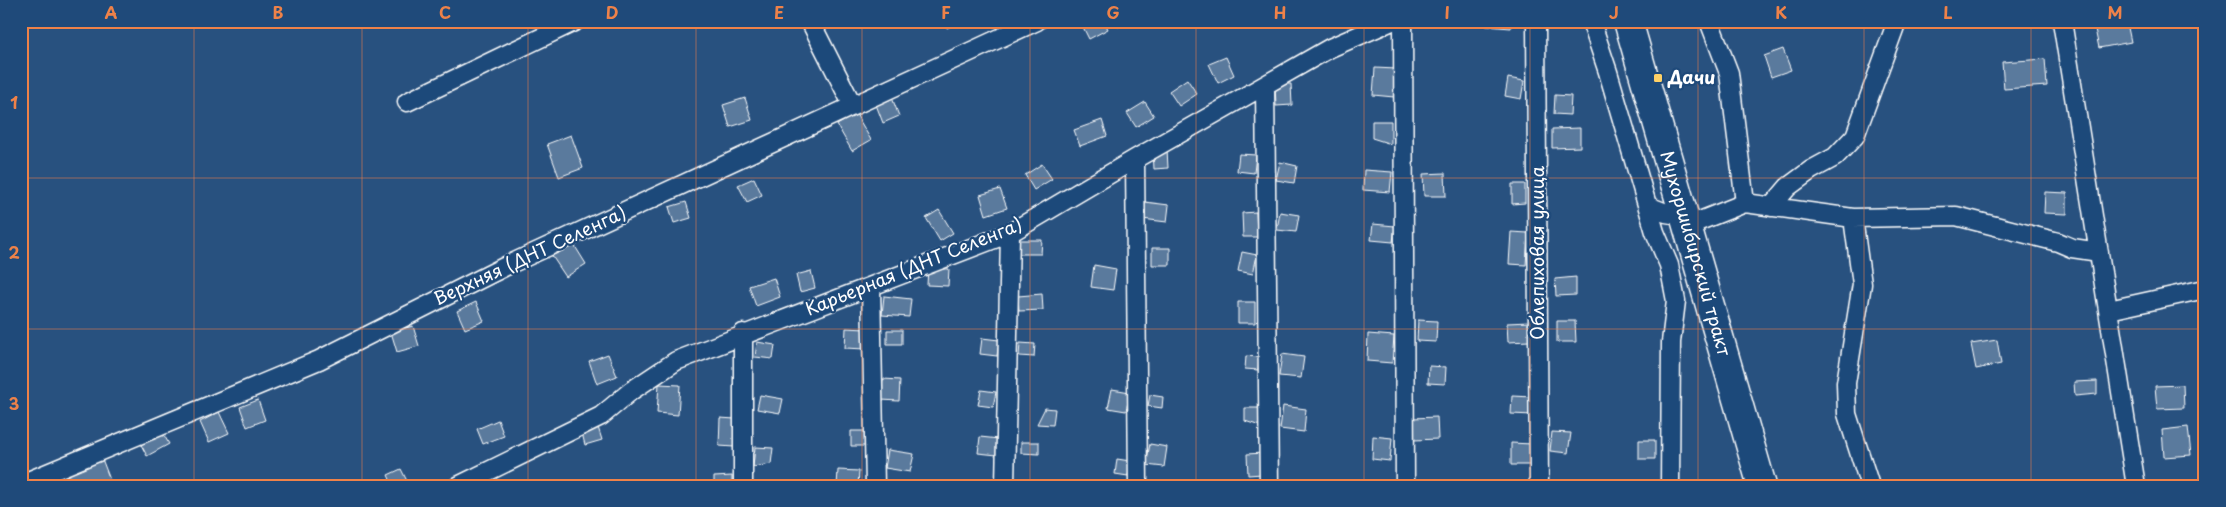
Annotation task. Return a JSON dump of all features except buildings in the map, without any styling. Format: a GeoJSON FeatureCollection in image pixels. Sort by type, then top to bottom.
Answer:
{"type":"FeatureCollection","features":[{"type":"Feature","properties":{"kind":"main road","name":"Мухоршибирский тракт"},"geometry":{"type":"LineString","coordinates":[[1628,21],[1762,486]]}},
{"type":"Feature","properties":{"kind":"street"},"geometry":{"type":"LineString","coordinates":[[406,102],[576,21]]}},
{"type":"Feature","properties":{"kind":"street"},"geometry":{"type":"LineString","coordinates":[[810,21],[852,106]]}},
{"type":"Feature","properties":{"kind":"street","name":"Верхняя (ДНТ Селенга)"},"geometry":{"type":"LineString","coordinates":[[21,484],[319,360],[508,265],[1037,21]]}},
{"type":"Feature","properties":{"kind":"street","name":"Карьерная (ДНТ Селенга)"},"geometry":{"type":"LineString","coordinates":[[458,486],[482,480],[601,416],[631,391],[676,361],[743,333],[1010,233],[1135,159],[1330,48],[1392,21]]}},
{"type":"Feature","properties":{"kind":"street"},"geometry":{"type":"LineString","coordinates":[[1403,21],[1405,486]]}},
{"type":"Feature","properties":{"kind":"street","name":"Облепиховая улица"},"geometry":{"type":"LineString","coordinates":[[1536,21],[1539,486]]}},
{"type":"Feature","properties":{"kind":"street"},"geometry":{"type":"LineString","coordinates":[[1591,21],[1668,265],[1676,301],[1671,342],[1670,486]]}},
{"type":"Feature","properties":{"kind":"street"},"geometry":{"type":"LineString","coordinates":[[1709,21],[1729,73],[1745,203]]}},
{"type":"Feature","properties":{"kind":"street"},"geometry":{"type":"LineString","coordinates":[[1771,207],[1788,187],[1810,170],[1835,157],[1856,136],[1897,21]]}},
{"type":"Feature","properties":{"kind":"street"},"geometry":{"type":"LineString","coordinates":[[2062,21],[2136,486]]}},
{"type":"Feature","properties":{"kind":"street"},"geometry":{"type":"LineString","coordinates":[[1265,85],[1269,486]]}},
{"type":"Feature","properties":{"kind":"street"},"geometry":{"type":"LineString","coordinates":[[1135,159],[1138,486]]}},
{"type":"Feature","properties":{"kind":"street"},"geometry":{"type":"LineString","coordinates":[[1648,206],[1686,221],[1745,203],[1853,218],[1956,216],[2058,242],[2072,248],[2099,252]]}},
{"type":"Feature","properties":{"kind":"street"},"geometry":{"type":"LineString","coordinates":[[1853,218],[1862,284],[1846,383],[1847,414],[1870,486]]}},
{"type":"Feature","properties":{"kind":"street"},"geometry":{"type":"LineString","coordinates":[[1005,486],[1010,233]]}},
{"type":"Feature","properties":{"kind":"street"},"geometry":{"type":"LineString","coordinates":[[871,286],[875,486]]}},
{"type":"Feature","properties":{"kind":"street"},"geometry":{"type":"LineString","coordinates":[[2109,310],[2205,290]]}},
{"type":"Feature","properties":{"kind":"street"},"geometry":{"type":"LineString","coordinates":[[743,333],[743,486]]}},
{"type":"Feature","properties":{"kind":"place","name":"Дачи"},"geometry":{"type":"Point","coordinates":[1658,78]}}]}
